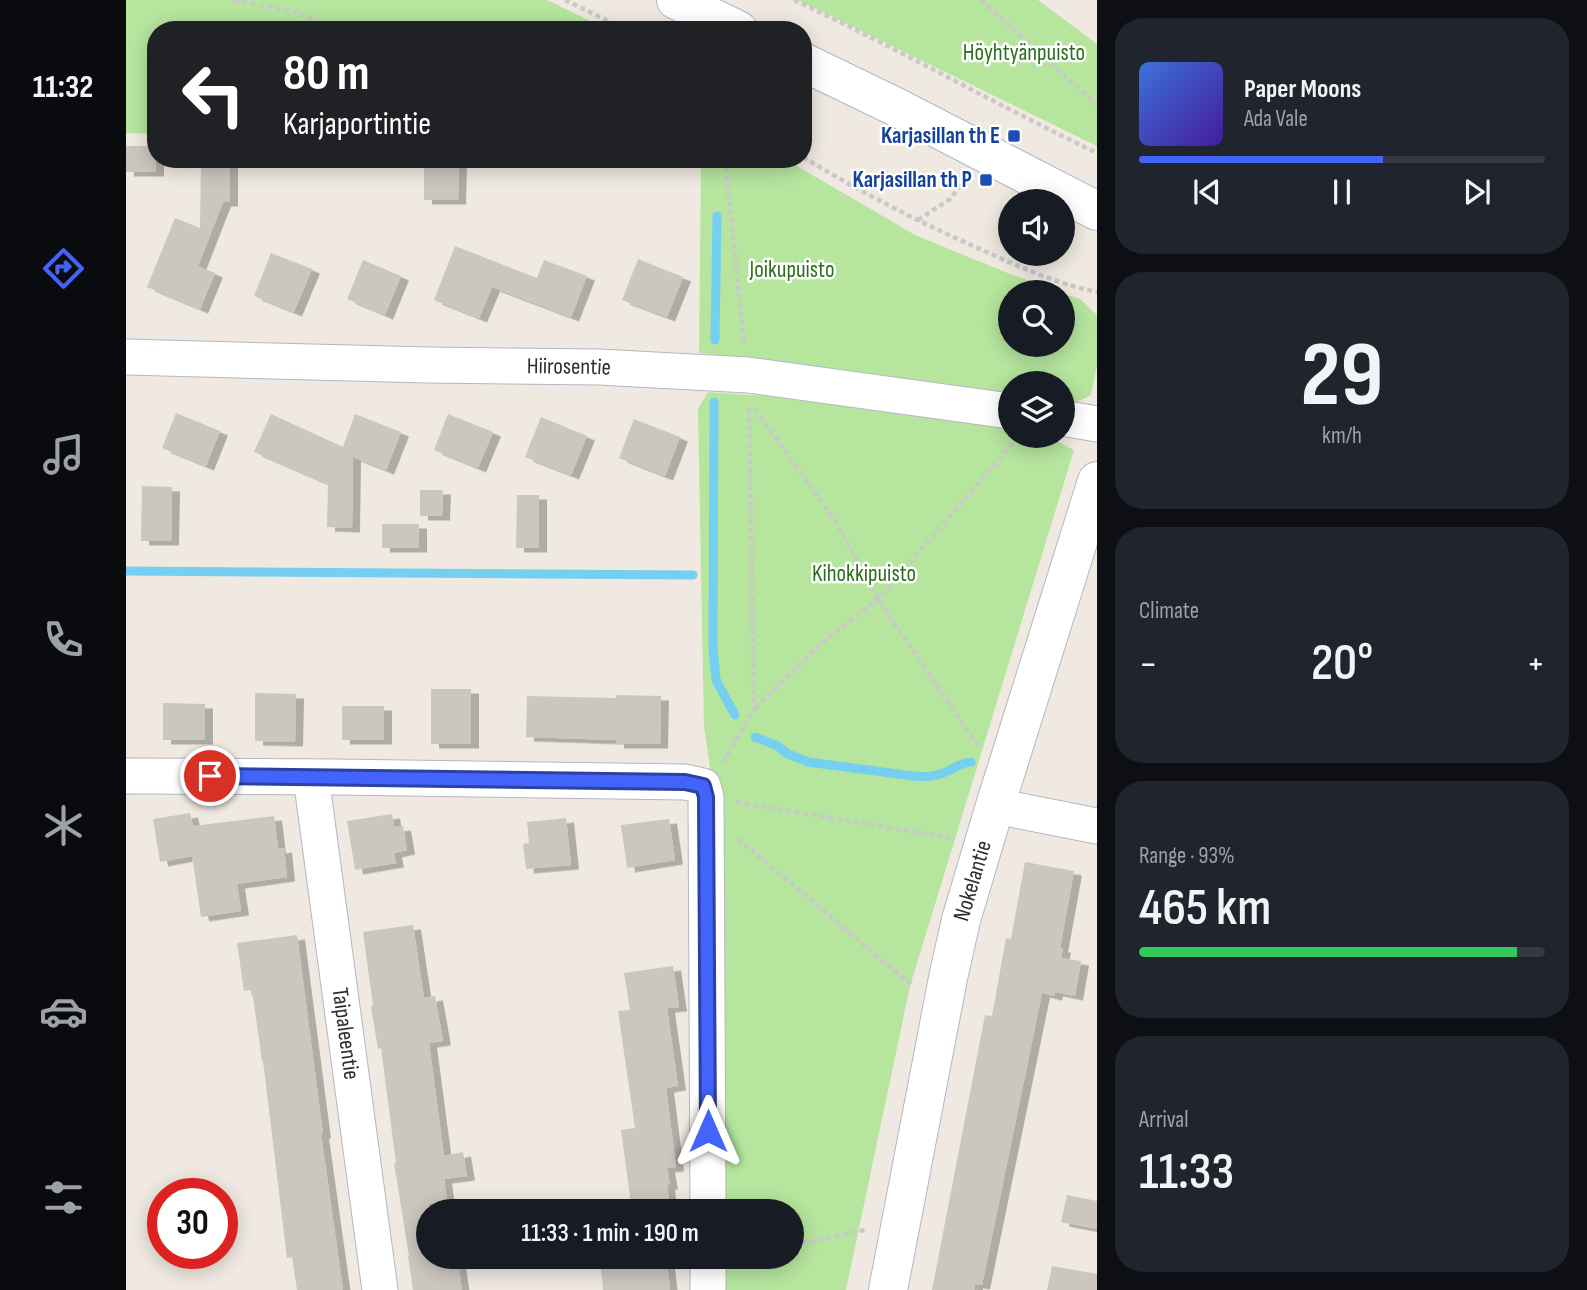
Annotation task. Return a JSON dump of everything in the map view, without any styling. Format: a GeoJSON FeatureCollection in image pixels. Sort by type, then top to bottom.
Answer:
{"type":"FeatureCollection","features":[{"type":"Feature","properties":{"kind":"street"},"geometry":{"type":"LineString","coordinates":[[676,0],[719,21]]}},
{"type":"Feature","properties":{"kind":"street"},"geometry":{"type":"LineString","coordinates":[[812,66],[1097,211]]}},
{"type":"Feature","properties":{"kind":"street","name":"Hiirosentie"},"geometry":{"type":"LineString","coordinates":[[126,357],[599,367],[748,388],[998,410]]}},
{"type":"Feature","properties":{"kind":"street"},"geometry":{"type":"LineString","coordinates":[[1075,420],[1097,424]]}},
{"type":"Feature","properties":{"kind":"street","name":"Nokelantie"},"geometry":{"type":"LineString","coordinates":[[888,1290],[961,919],[1097,481]]}},
{"type":"Feature","properties":{"kind":"street"},"geometry":{"type":"LineString","coordinates":[[126,776],[685,782],[703,786],[706,797],[708,1199]]}},
{"type":"Feature","properties":{"kind":"street","name":"Taipaleentie"},"geometry":{"type":"LineString","coordinates":[[311,777],[380,1290]]}},
{"type":"Feature","properties":{"kind":"street"},"geometry":{"type":"LineString","coordinates":[[995,806],[1097,826]]}},
{"type":"Feature","properties":{"kind":"street"},"geometry":{"type":"LineString","coordinates":[[708,1269],[708,1290]]}},
{"type":"Feature","properties":{"kind":"path"},"geometry":{"type":"LineString","coordinates":[[234,0],[297,12],[318,21]]}},
{"type":"Feature","properties":{"kind":"path"},"geometry":{"type":"LineString","coordinates":[[565,0],[609,21]]}},
{"type":"Feature","properties":{"kind":"path"},"geometry":{"type":"LineString","coordinates":[[794,0],[862,31],[1097,153]]}},
{"type":"Feature","properties":{"kind":"path"},"geometry":{"type":"LineString","coordinates":[[981,0],[1097,104]]}},
{"type":"Feature","properties":{"kind":"path"},"geometry":{"type":"LineString","coordinates":[[812,163],[917,221],[994,256],[1072,287],[1097,292]]}},
{"type":"Feature","properties":{"kind":"path"},"geometry":{"type":"LineString","coordinates":[[726,168],[748,388],[754,709]]}},
{"type":"Feature","properties":{"kind":"path"},"geometry":{"type":"LineString","coordinates":[[917,221],[950,200],[965,180]]}},
{"type":"Feature","properties":{"kind":"path"},"geometry":{"type":"LineString","coordinates":[[748,388],[836,522],[878,599],[981,749]]}},
{"type":"Feature","properties":{"kind":"path"},"geometry":{"type":"LineString","coordinates":[[720,767],[754,709],[822,643],[878,599],[1009,448]]}},
{"type":"Feature","properties":{"kind":"path"},"geometry":{"type":"LineString","coordinates":[[735,802],[962,840]]}},
{"type":"Feature","properties":{"kind":"path"},"geometry":{"type":"LineString","coordinates":[[737,838],[914,987]]}},
{"type":"Feature","properties":{"kind":"path"},"geometry":{"type":"LineString","coordinates":[[804,1243],[867,1230]]}},
{"type":"Feature","properties":{"kind":"green space"},"geometry":{"type":"Polygon","coordinates":[[[126,0],[547,0],[590,21],[147,21],[147,134],[126,133],[126,0]]]}},
{"type":"Feature","properties":{"kind":"green space","name":"Höyhtyänpuisto"},"geometry":{"type":"Polygon","coordinates":[[[798,0],[1038,0],[1097,44],[1097,146],[798,0]]]}},
{"type":"Feature","properties":{"kind":"green space","name":"Joikupuisto"},"geometry":{"type":"Polygon","coordinates":[[[701,168],[800,168],[915,235],[1027,280],[998,280],[998,357],[1075,357],[1075,297],[1097,315],[1097,366],[1091,395],[1075,403],[1075,371],[998,371],[998,392],[808,365],[699,353],[701,168]]]}},
{"type":"Feature","properties":{"kind":"green space","name":"Kihokkipuisto"},"geometry":{"type":"Polygon","coordinates":[[[708,392],[765,396],[998,425],[998,448],[1074,450],[910,986],[846,1290],[719,1290],[719,1269],[804,1269],[804,1199],[719,1199],[721,846],[704,726],[698,409],[708,392]]]}},
{"type":"Feature","properties":{"kind":"building"},"geometry":{"type":"Polygon","coordinates":[[[126,146],[147,146],[147,168],[156,168],[156,172],[126,172],[126,146]]]}},
{"type":"Feature","properties":{"kind":"building"},"geometry":{"type":"Polygon","coordinates":[[[201,168],[230,168],[230,202],[223,202],[198,266],[215,273],[200,309],[147,287],[175,218],[200,228],[201,168]]]}},
{"type":"Feature","properties":{"kind":"building"},"geometry":{"type":"Polygon","coordinates":[[[424,168],[459,168],[458,200],[424,200],[424,168]]]}},
{"type":"Feature","properties":{"kind":"building"},"geometry":{"type":"Polygon","coordinates":[[[455,246],[537,278],[544,260],[587,276],[571,317],[492,287],[479,318],[434,300],[455,246]]]}},
{"type":"Feature","properties":{"kind":"building"},"geometry":{"type":"Polygon","coordinates":[[[271,253],[312,269],[294,312],[254,296],[271,253]]]}},
{"type":"Feature","properties":{"kind":"building"},"geometry":{"type":"Polygon","coordinates":[[[638,259],[683,277],[667,317],[622,300],[638,259]]]}},
{"type":"Feature","properties":{"kind":"building"},"geometry":{"type":"Polygon","coordinates":[[[363,260],[401,276],[385,315],[347,299],[363,260]]]}},
{"type":"Feature","properties":{"kind":"building"},"geometry":{"type":"Polygon","coordinates":[[[176,413],[220,431],[206,466],[162,448],[176,413]]]}},
{"type":"Feature","properties":{"kind":"building"},"geometry":{"type":"Polygon","coordinates":[[[271,414],[343,447],[355,414],[401,432],[386,470],[353,457],[352,528],[327,527],[328,484],[254,452],[271,414]]]}},
{"type":"Feature","properties":{"kind":"building"},"geometry":{"type":"Polygon","coordinates":[[[448,414],[493,432],[478,468],[434,450],[448,414]]]}},
{"type":"Feature","properties":{"kind":"building"},"geometry":{"type":"Polygon","coordinates":[[[541,417],[587,436],[571,475],[525,457],[541,417]]]}},
{"type":"Feature","properties":{"kind":"building"},"geometry":{"type":"Polygon","coordinates":[[[634,419],[680,437],[665,476],[619,458],[634,419]]]}},
{"type":"Feature","properties":{"kind":"building"},"geometry":{"type":"Polygon","coordinates":[[[142,486],[172,487],[171,541],[141,541],[142,486]]]}},
{"type":"Feature","properties":{"kind":"building"},"geometry":{"type":"Polygon","coordinates":[[[420,490],[443,490],[442,516],[420,516],[420,490]]]}},
{"type":"Feature","properties":{"kind":"building"},"geometry":{"type":"Polygon","coordinates":[[[517,495],[539,495],[539,548],[516,548],[517,495]]]}},
{"type":"Feature","properties":{"kind":"building"},"geometry":{"type":"Polygon","coordinates":[[[382,524],[419,524],[419,548],[382,548],[382,524]]]}},
{"type":"Feature","properties":{"kind":"building"},"geometry":{"type":"Polygon","coordinates":[[[431,689],[471,689],[471,744],[431,744],[431,689]]]}},
{"type":"Feature","properties":{"kind":"building"},"geometry":{"type":"Polygon","coordinates":[[[255,693],[296,694],[295,742],[255,741],[255,693]]]}},
{"type":"Feature","properties":{"kind":"building"},"geometry":{"type":"Polygon","coordinates":[[[616,695],[661,696],[660,744],[616,744],[616,740],[526,737],[527,696],[616,698],[616,695]]]}},
{"type":"Feature","properties":{"kind":"building"},"geometry":{"type":"Polygon","coordinates":[[[163,703],[205,704],[205,740],[163,740],[163,703]]]}},
{"type":"Feature","properties":{"kind":"building"},"geometry":{"type":"Polygon","coordinates":[[[342,706],[384,706],[384,740],[342,740],[342,706]]]}},
{"type":"Feature","properties":{"kind":"building"},"geometry":{"type":"Polygon","coordinates":[[[190,813],[193,826],[274,816],[278,849],[284,848],[287,877],[237,884],[241,911],[201,917],[192,856],[160,862],[153,819],[190,813]]]}},
{"type":"Feature","properties":{"kind":"building"},"geometry":{"type":"Polygon","coordinates":[[[392,814],[394,827],[403,826],[407,850],[394,853],[396,863],[355,870],[347,821],[392,814]]]}},
{"type":"Feature","properties":{"kind":"building"},"geometry":{"type":"Polygon","coordinates":[[[566,818],[571,865],[526,869],[523,844],[529,843],[527,822],[566,818]]]}},
{"type":"Feature","properties":{"kind":"building"},"geometry":{"type":"Polygon","coordinates":[[[669,819],[675,860],[627,868],[621,825],[669,819]]]}},
{"type":"Feature","properties":{"kind":"building"},"geometry":{"type":"Polygon","coordinates":[[[1025,862],[1074,871],[1060,948],[1063,948],[1061,958],[1081,961],[1075,996],[1055,992],[1054,996],[1042,993],[982,1285],[975,1284],[974,1290],[932,1290],[985,1015],[992,1016],[1006,938],[1011,939],[1025,862]]]}},
{"type":"Feature","properties":{"kind":"building"},"geometry":{"type":"Polygon","coordinates":[[[413,925],[424,998],[435,996],[443,1041],[429,1043],[444,1156],[463,1152],[467,1176],[444,1179],[447,1199],[416,1199],[416,1269],[459,1269],[462,1290],[413,1290],[394,1163],[381,1048],[378,1049],[371,1007],[363,932],[413,925]]]}},
{"type":"Feature","properties":{"kind":"building"},"geometry":{"type":"Polygon","coordinates":[[[297,935],[343,1290],[297,1290],[292,1257],[287,1258],[252,990],[244,991],[237,943],[297,935]]]}},
{"type":"Feature","properties":{"kind":"building"},"geometry":{"type":"Polygon","coordinates":[[[673,966],[679,1007],[667,1008],[678,1086],[666,1088],[676,1167],[667,1168],[670,1185],[667,1185],[669,1199],[630,1199],[621,1130],[635,1128],[618,1011],[630,1010],[624,973],[673,966]]]}},
{"type":"Feature","properties":{"kind":"building"},"geometry":{"type":"Polygon","coordinates":[[[1067,1195],[1097,1201],[1097,1229],[1061,1222],[1067,1195]]]}},
{"type":"Feature","properties":{"kind":"building"},"geometry":{"type":"Polygon","coordinates":[[[1052,1266],[1097,1274],[1097,1290],[1047,1290],[1052,1266]]]}},
{"type":"Feature","properties":{"kind":"building"},"geometry":{"type":"Polygon","coordinates":[[[601,1269],[668,1269],[670,1290],[603,1290],[601,1269]]]}},
{"type":"Feature","properties":{"kind":"waterway"},"geometry":{"type":"LineString","coordinates":[[715,340],[717,216]]}},
{"type":"Feature","properties":{"kind":"waterway"},"geometry":{"type":"LineString","coordinates":[[714,402],[713,647],[716,680],[735,715]]}},
{"type":"Feature","properties":{"kind":"waterway"},"geometry":{"type":"LineString","coordinates":[[126,571],[693,575]]}},
{"type":"Feature","properties":{"kind":"waterway"},"geometry":{"type":"LineString","coordinates":[[755,737],[808,762],[913,776],[936,775],[971,762]]}},
{"type":"Feature","properties":{"kind":"place","name":"Karjasillan th E"},"geometry":{"type":"Point","coordinates":[1014,136]}},
{"type":"Feature","properties":{"kind":"place","name":"Karjasillan th P"},"geometry":{"type":"Point","coordinates":[986,180]}},
{"type":"Feature","properties":{"kind":"route"},"geometry":{"type":"LineString","coordinates":[[210,776],[685,782],[703,786],[706,797],[708,1131]]}}]}
